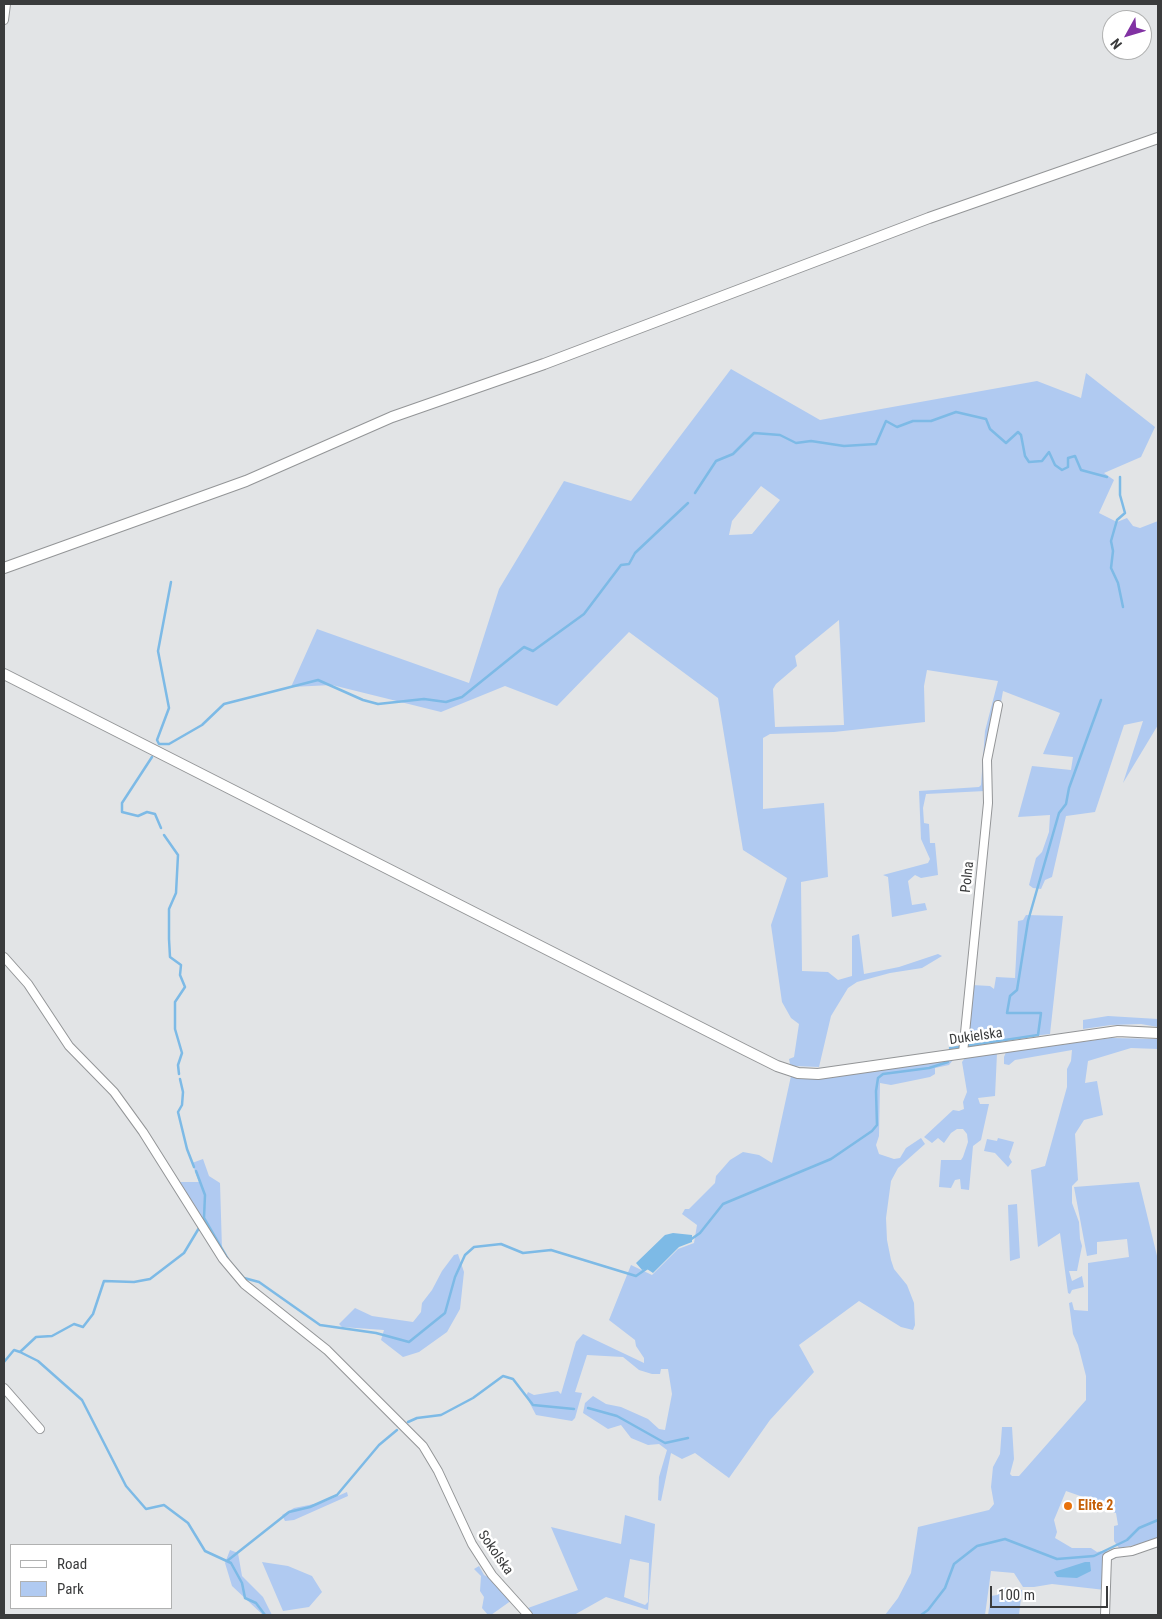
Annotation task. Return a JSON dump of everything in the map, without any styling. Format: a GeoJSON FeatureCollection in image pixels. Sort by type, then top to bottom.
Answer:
{"type":"FeatureCollection","features":[{"type":"Feature","properties":{"kind":"main road"},"geometry":{"type":"LineString","coordinates":[[4,568],[246,482],[383,421],[558,359],[929,218],[1158,138]]}},
{"type":"Feature","properties":{"kind":"main road","name":"Dukielska"},"geometry":{"type":"LineString","coordinates":[[4,674],[745,1050],[777,1066],[798,1073],[818,1074],[1118,1031],[1158,1033]]}},
{"type":"Feature","properties":{"kind":"street"},"geometry":{"type":"LineString","coordinates":[[4,20],[6,4]]}},
{"type":"Feature","properties":{"kind":"street","name":"Polna"},"geometry":{"type":"LineString","coordinates":[[963,1052],[988,803],[987,760],[998,705]]}},
{"type":"Feature","properties":{"kind":"street","name":"Sokolska"},"geometry":{"type":"LineString","coordinates":[[4,957],[28,984],[69,1046],[114,1092],[143,1132],[223,1259],[244,1284],[326,1350],[423,1446],[438,1471],[472,1544],[492,1575],[528,1615]]}},
{"type":"Feature","properties":{"kind":"street"},"geometry":{"type":"LineString","coordinates":[[4,1388],[40,1429]]}},
{"type":"Feature","properties":{"kind":"street"},"geometry":{"type":"LineString","coordinates":[[1105,1615],[1108,1557],[1115,1552],[1132,1551],[1158,1542]]}},
{"type":"Feature","properties":{"kind":"green space"},"geometry":{"type":"Polygon","coordinates":[[[731,369],[820,420],[1037,381],[1081,398],[1086,373],[1155,427],[1141,457],[1104,473],[1114,480],[1099,513],[1117,522],[1127,518],[1133,526],[1140,528],[1158,521],[1158,725],[1123,783],[1143,721],[1124,725],[1095,812],[1066,816],[1052,877],[1045,880],[1041,889],[1033,888],[1029,885],[1036,858],[1042,852],[1049,832],[1050,815],[1018,817],[1032,766],[1071,770],[1073,757],[1043,754],[1060,713],[1003,691],[985,791],[926,794],[923,808],[924,823],[929,824],[930,843],[935,843],[938,875],[921,878],[915,875],[908,881],[912,905],[925,903],[927,910],[892,917],[888,877],[883,875],[928,863],[930,859],[921,839],[919,791],[979,787],[981,785],[985,731],[998,681],[927,670],[924,686],[925,722],[834,732],[770,734],[763,738],[763,809],[824,803],[828,877],[801,882],[802,971],[828,972],[838,980],[852,976],[852,936],[859,934],[864,974],[899,967],[938,954],[942,956],[922,968],[890,973],[857,982],[848,988],[831,1016],[819,1067],[794,1066],[790,1064],[789,1059],[794,1057],[799,1024],[791,1018],[782,1002],[771,925],[787,878],[743,850],[718,698],[629,632],[557,706],[505,686],[441,712],[332,685],[291,687],[317,629],[469,683],[499,589],[564,481],[631,501],[731,369]],[[761,486],[732,521],[729,535],[752,534],[780,500],[761,486]],[[839,620],[795,656],[797,666],[776,684],[773,689],[775,727],[844,725],[839,620]]]}},
{"type":"Feature","properties":{"kind":"green space"},"geometry":{"type":"Polygon","coordinates":[[[1026,915],[1063,916],[1050,1034],[967,1044],[972,985],[990,986],[994,989],[996,977],[1015,978],[1018,921],[1023,920],[1026,915]]]}},
{"type":"Feature","properties":{"kind":"green space"},"geometry":{"type":"Polygon","coordinates":[[[1108,1016],[1158,1019],[1158,1027],[1141,1024],[1111,1025],[1083,1029],[1083,1020],[1108,1016]]]}},
{"type":"Feature","properties":{"kind":"green space"},"geometry":{"type":"Polygon","coordinates":[[[1111,1038],[1158,1039],[1158,1049],[1131,1048],[1088,1061],[1085,1083],[1097,1081],[1103,1115],[1084,1120],[1075,1134],[1078,1180],[1072,1186],[1072,1203],[1079,1222],[1082,1246],[1077,1271],[1069,1271],[1072,1281],[1082,1276],[1084,1287],[1072,1290],[1070,1294],[1068,1293],[1060,1233],[1038,1247],[1031,1170],[1045,1166],[1067,1087],[1067,1069],[1071,1061],[1072,1050],[1015,1060],[1009,1065],[1004,1064],[1004,1057],[1006,1052],[1111,1038]]]}},
{"type":"Feature","properties":{"kind":"green space"},"geometry":{"type":"Polygon","coordinates":[[[997,1053],[995,1096],[978,1098],[980,1104],[989,1104],[981,1140],[973,1146],[969,1190],[961,1189],[960,1179],[955,1180],[951,1188],[939,1187],[941,1160],[961,1160],[968,1142],[967,1134],[963,1129],[957,1129],[951,1133],[944,1143],[938,1138],[932,1143],[924,1137],[953,1110],[959,1111],[964,1109],[963,1102],[967,1092],[962,1062],[965,1058],[997,1053]]]}},
{"type":"Feature","properties":{"kind":"green space"},"geometry":{"type":"Polygon","coordinates":[[[953,1060],[949,1065],[935,1068],[935,1074],[930,1077],[891,1085],[880,1083],[879,1136],[876,1145],[879,1154],[894,1159],[900,1158],[906,1148],[921,1138],[925,1144],[898,1168],[891,1181],[886,1218],[887,1240],[891,1260],[894,1269],[907,1285],[914,1303],[915,1325],[913,1330],[901,1327],[859,1301],[799,1345],[814,1372],[770,1420],[729,1478],[695,1453],[682,1459],[671,1453],[661,1501],[658,1500],[659,1477],[667,1450],[659,1444],[648,1445],[631,1438],[621,1425],[608,1429],[583,1413],[585,1403],[593,1396],[606,1404],[621,1407],[648,1419],[659,1429],[665,1430],[672,1394],[668,1369],[661,1369],[660,1374],[652,1374],[639,1370],[623,1357],[587,1355],[575,1392],[582,1393],[575,1418],[572,1421],[536,1415],[526,1396],[528,1392],[534,1395],[558,1391],[561,1394],[576,1342],[583,1334],[644,1363],[644,1358],[636,1346],[635,1340],[609,1320],[631,1265],[652,1275],[678,1249],[694,1243],[697,1225],[682,1214],[685,1209],[689,1209],[715,1183],[716,1176],[730,1160],[743,1152],[759,1155],[772,1163],[791,1076],[806,1079],[834,1077],[953,1060]]]}},
{"type":"Feature","properties":{"kind":"green space"},"geometry":{"type":"Polygon","coordinates":[[[998,1138],[1014,1142],[1009,1157],[1012,1162],[1008,1167],[995,1153],[984,1151],[987,1139],[997,1141],[998,1138]]]}},
{"type":"Feature","properties":{"kind":"green space"},"geometry":{"type":"Polygon","coordinates":[[[203,1159],[209,1176],[220,1183],[222,1249],[180,1182],[199,1182],[192,1163],[203,1159]]]}},
{"type":"Feature","properties":{"kind":"green space"},"geometry":{"type":"Polygon","coordinates":[[[1139,1182],[1158,1260],[1158,1538],[1146,1543],[1119,1548],[1114,1541],[1114,1526],[1118,1525],[1116,1513],[1101,1508],[1093,1508],[1086,1498],[1066,1491],[1054,1520],[1057,1532],[1055,1538],[1072,1548],[1091,1548],[1097,1552],[1107,1550],[1105,1590],[1052,1584],[1023,1587],[1014,1573],[991,1571],[985,1615],[885,1615],[898,1598],[911,1573],[918,1527],[989,1510],[994,1504],[991,1487],[993,1467],[1000,1454],[1002,1427],[1012,1427],[1014,1459],[1010,1474],[1012,1476],[1019,1476],[1086,1400],[1086,1376],[1078,1345],[1073,1334],[1069,1303],[1072,1302],[1074,1310],[1088,1311],[1088,1263],[1129,1257],[1127,1239],[1097,1242],[1097,1254],[1087,1256],[1074,1187],[1139,1182]]]}},
{"type":"Feature","properties":{"kind":"green space"},"geometry":{"type":"Polygon","coordinates":[[[1017,1204],[1020,1258],[1010,1261],[1008,1205],[1017,1204]]]}},
{"type":"Feature","properties":{"kind":"green space"},"geometry":{"type":"Polygon","coordinates":[[[458,1254],[464,1272],[460,1309],[447,1332],[419,1352],[403,1357],[381,1340],[384,1330],[342,1327],[339,1324],[355,1308],[372,1316],[413,1322],[421,1312],[422,1303],[432,1290],[442,1271],[454,1255],[458,1254]]]}},
{"type":"Feature","properties":{"kind":"green space"},"geometry":{"type":"Polygon","coordinates":[[[347,1492],[348,1496],[294,1520],[285,1521],[282,1515],[294,1508],[324,1502],[347,1492]]]}},
{"type":"Feature","properties":{"kind":"green space"},"geometry":{"type":"Polygon","coordinates":[[[625,1515],[655,1524],[648,1610],[606,1597],[574,1615],[533,1615],[528,1608],[578,1590],[551,1527],[621,1544],[625,1515]],[[630,1559],[624,1597],[645,1605],[648,1602],[649,1563],[630,1559]]]}},
{"type":"Feature","properties":{"kind":"green space"},"geometry":{"type":"Polygon","coordinates":[[[230,1550],[238,1553],[242,1576],[263,1597],[272,1615],[263,1615],[232,1586],[225,1563],[230,1550]]]}},
{"type":"Feature","properties":{"kind":"green space"},"geometry":{"type":"Polygon","coordinates":[[[262,1562],[288,1566],[312,1576],[322,1592],[309,1607],[283,1611],[262,1562]]]}},
{"type":"Feature","properties":{"kind":"green space"},"geometry":{"type":"Polygon","coordinates":[[[479,1566],[484,1575],[488,1577],[488,1573],[512,1600],[491,1615],[488,1615],[482,1608],[484,1597],[480,1591],[481,1576],[474,1569],[479,1566]]]}},
{"type":"Feature","properties":{"kind":"green space"},"geometry":{"type":"Polygon","coordinates":[[[1005,1588],[1022,1590],[1019,1615],[988,1615],[991,1596],[997,1595],[1005,1588]]]}},
{"type":"Feature","properties":{"kind":"shaded area"},"geometry":{"type":"Polygon","coordinates":[[[673,1233],[692,1235],[692,1242],[679,1247],[653,1273],[647,1269],[642,1270],[636,1263],[665,1235],[673,1233]]]}},
{"type":"Feature","properties":{"kind":"shaded area"},"geometry":{"type":"Polygon","coordinates":[[[1090,1562],[1091,1571],[1077,1578],[1057,1577],[1054,1572],[1090,1562]]]}},
{"type":"Feature","properties":{"kind":"waterway"},"geometry":{"type":"LineString","coordinates":[[695,493],[716,461],[733,454],[754,433],[780,435],[796,443],[811,441],[844,446],[876,444],[886,421],[897,427],[913,421],[931,421],[956,412],[986,419],[990,429],[1006,443],[1018,432],[1021,435],[1025,456],[1029,462],[1042,461],[1049,452],[1055,465],[1062,470],[1068,467],[1068,458],[1075,456],[1081,470],[1107,477]]}},
{"type":"Feature","properties":{"kind":"waterway"},"geometry":{"type":"LineString","coordinates":[[1120,477],[1120,495],[1125,513],[1117,520],[1111,541],[1113,551],[1111,568],[1118,583],[1123,607]]}},
{"type":"Feature","properties":{"kind":"waterway"},"geometry":{"type":"LineString","coordinates":[[171,582],[158,651],[169,708],[157,740],[159,744],[169,744],[202,725],[224,704],[318,680],[363,700],[378,704],[424,699],[446,702],[462,697],[524,647],[533,651],[584,614],[621,565],[629,564],[635,553],[688,503]]}},
{"type":"Feature","properties":{"kind":"waterway"},"geometry":{"type":"LineString","coordinates":[[966,1046],[1038,1035],[1041,1013],[1007,1013],[1010,996],[1017,990],[1028,921],[1059,813],[1066,804],[1069,788],[1101,700]]}},
{"type":"Feature","properties":{"kind":"waterway"},"geometry":{"type":"LineString","coordinates":[[152,757],[122,803],[122,812],[138,816],[147,812],[155,814],[161,828]]}},
{"type":"Feature","properties":{"kind":"waterway"},"geometry":{"type":"LineString","coordinates":[[164,835],[178,855],[176,893],[169,909],[169,939],[170,957],[181,965],[180,975],[185,987],[175,1002],[175,1029],[182,1053],[178,1065],[179,1074]]}},
{"type":"Feature","properties":{"kind":"waterway"},"geometry":{"type":"LineString","coordinates":[[950,1048],[960,1047]]}},
{"type":"Feature","properties":{"kind":"waterway"},"geometry":{"type":"LineString","coordinates":[[690,1240],[700,1233],[723,1204],[831,1159],[872,1131],[877,1125],[876,1091],[878,1078],[883,1074],[929,1068],[948,1062]]}},
{"type":"Feature","properties":{"kind":"waterway"},"geometry":{"type":"LineString","coordinates":[[180,1079],[183,1092],[182,1105],[178,1112],[187,1149],[194,1167]]}},
{"type":"Feature","properties":{"kind":"waterway"},"geometry":{"type":"LineString","coordinates":[[196,1171],[205,1195],[204,1218],[229,1261],[244,1278],[259,1282],[320,1325],[376,1333],[409,1342],[445,1313],[455,1277],[465,1255],[474,1247],[501,1244],[523,1253],[551,1250],[636,1276],[649,1267]]}},
{"type":"Feature","properties":{"kind":"waterway"},"geometry":{"type":"LineString","coordinates":[[4,1362],[14,1350],[20,1352],[36,1337],[52,1336],[74,1324],[83,1327],[93,1314],[104,1281],[134,1282],[150,1279],[184,1253],[199,1228]]}},
{"type":"Feature","properties":{"kind":"waterway"},"geometry":{"type":"LineString","coordinates":[[20,1352],[38,1361],[82,1400],[126,1486],[146,1509],[164,1505],[188,1523],[205,1551],[231,1563],[242,1583],[245,1598],[256,1603],[265,1615]]}},
{"type":"Feature","properties":{"kind":"waterway"},"geometry":{"type":"LineString","coordinates":[[408,1422],[417,1418],[441,1415],[473,1398],[503,1376],[513,1379],[533,1405],[574,1409]]}},
{"type":"Feature","properties":{"kind":"waterway"},"geometry":{"type":"LineString","coordinates":[[588,1408],[617,1416],[665,1443],[688,1438]]}},
{"type":"Feature","properties":{"kind":"waterway"},"geometry":{"type":"LineString","coordinates":[[227,1561],[289,1512],[310,1507],[337,1495],[379,1445],[397,1430]]}},
{"type":"Feature","properties":{"kind":"waterway"},"geometry":{"type":"LineString","coordinates":[[921,1615],[928,1610],[945,1588],[954,1564],[977,1546],[1005,1539],[1057,1559],[1094,1556],[1127,1540],[1139,1528],[1158,1520]]}},
{"type":"Feature","properties":{"kind":"place","name":"Elite 2"},"geometry":{"type":"Point","coordinates":[1068,1506]}}]}
